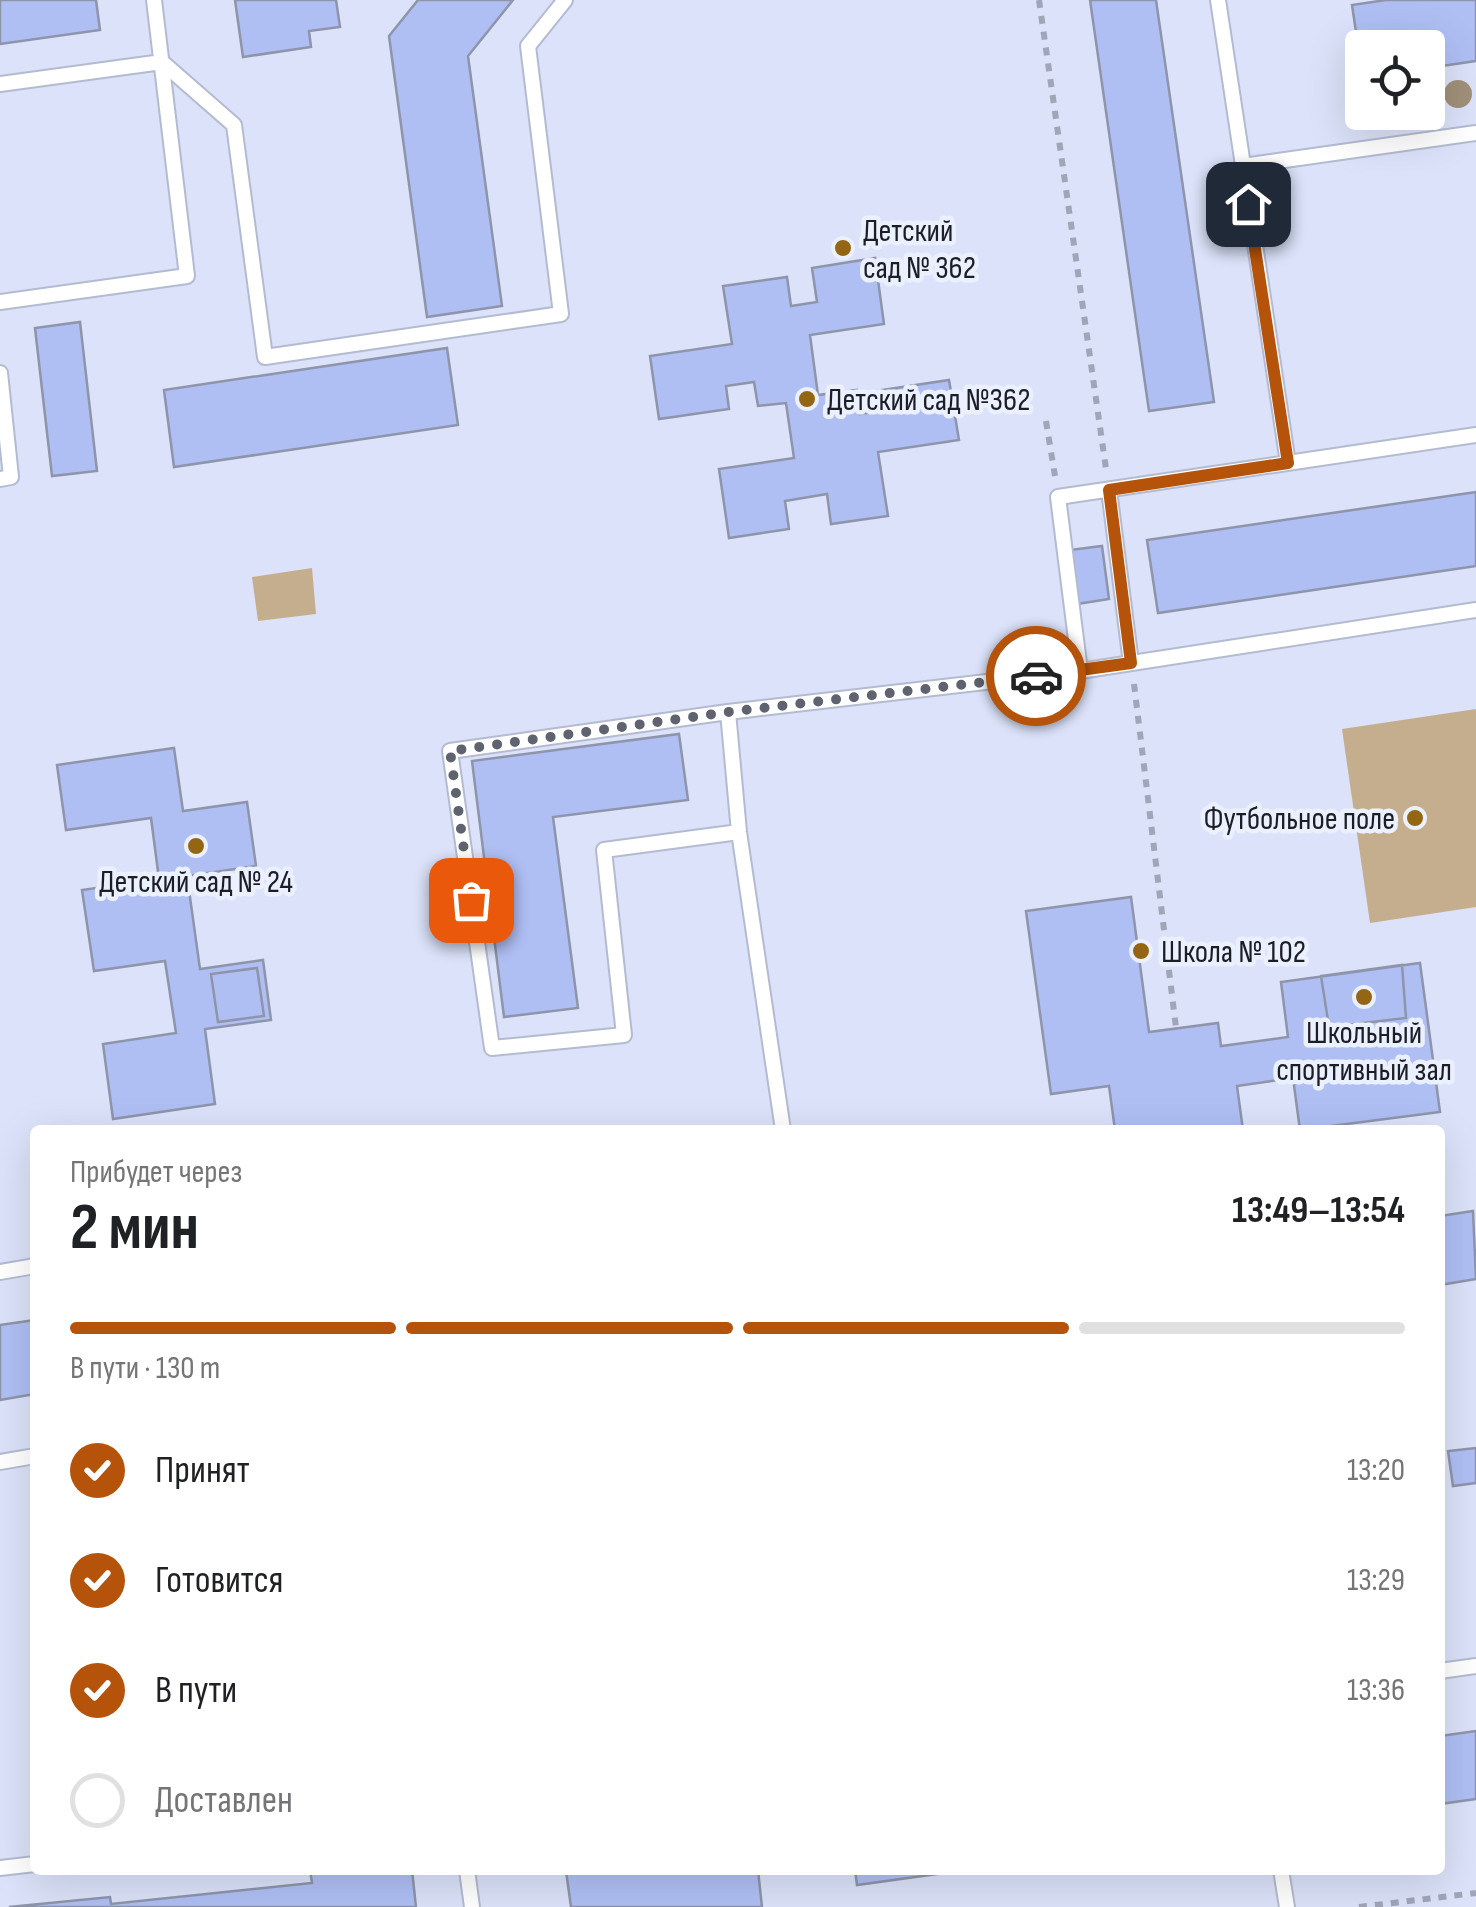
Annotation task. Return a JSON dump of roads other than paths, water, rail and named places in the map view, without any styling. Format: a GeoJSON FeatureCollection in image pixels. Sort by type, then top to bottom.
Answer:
{"type":"FeatureCollection","features":[{"type":"Feature","properties":{"kind":"lane"},"geometry":{"type":"LineString","coordinates":[[0,302],[188,276],[154,0]]}},
{"type":"Feature","properties":{"kind":"lane"},"geometry":{"type":"LineString","coordinates":[[0,84],[162,62],[234,125],[265,357],[561,314],[528,46],[565,0]]}},
{"type":"Feature","properties":{"kind":"lane"},"geometry":{"type":"LineString","coordinates":[[1218,0],[1288,463]]}},
{"type":"Feature","properties":{"kind":"lane"},"geometry":{"type":"LineString","coordinates":[[1243,166],[1476,133]]}},
{"type":"Feature","properties":{"kind":"lane"},"geometry":{"type":"LineString","coordinates":[[0,373],[11,477],[0,479]]}},
{"type":"Feature","properties":{"kind":"lane"},"geometry":{"type":"LineString","coordinates":[[1080,671],[1058,497],[1476,434]]}},
{"type":"Feature","properties":{"kind":"lane"},"geometry":{"type":"LineString","coordinates":[[1109,490],[1131,663]]}},
{"type":"Feature","properties":{"kind":"lane"},"geometry":{"type":"LineString","coordinates":[[739,832],[604,850],[624,1035],[492,1048],[450,751],[728,712],[1080,671],[1476,610]]}},
{"type":"Feature","properties":{"kind":"lane"},"geometry":{"type":"LineString","coordinates":[[728,712],[739,832],[782,1125]]}},
{"type":"Feature","properties":{"kind":"lane"},"geometry":{"type":"LineString","coordinates":[[0,1272],[30,1267]]}},
{"type":"Feature","properties":{"kind":"lane"},"geometry":{"type":"LineString","coordinates":[[0,1462],[30,1457]]}},
{"type":"Feature","properties":{"kind":"lane"},"geometry":{"type":"LineString","coordinates":[[1445,1670],[1476,1666]]}},
{"type":"Feature","properties":{"kind":"lane"},"geometry":{"type":"LineString","coordinates":[[0,1868],[30,1865]]}},
{"type":"Feature","properties":{"kind":"lane"},"geometry":{"type":"LineString","coordinates":[[467,1875],[472,1907]]}},
{"type":"Feature","properties":{"kind":"lane"},"geometry":{"type":"LineString","coordinates":[[1282,1875],[1287,1907]]}},
{"type":"Feature","properties":{"kind":"place","name":"Детский сад № 362"},"geometry":{"type":"Point","coordinates":[843,248]}},
{"type":"Feature","properties":{"kind":"place","name":"Детский сад №362"},"geometry":{"type":"Point","coordinates":[807,399]}},
{"type":"Feature","properties":{"kind":"place","name":"Футбольное поле"},"geometry":{"type":"Point","coordinates":[1415,818]}},
{"type":"Feature","properties":{"kind":"place","name":"Детский сад № 24"},"geometry":{"type":"Point","coordinates":[196,846]}},
{"type":"Feature","properties":{"kind":"place","name":"Школа № 102"},"geometry":{"type":"Point","coordinates":[1141,951]}},
{"type":"Feature","properties":{"kind":"place","name":"Школьный спортивный зал"},"geometry":{"type":"Point","coordinates":[1364,997]}}]}
